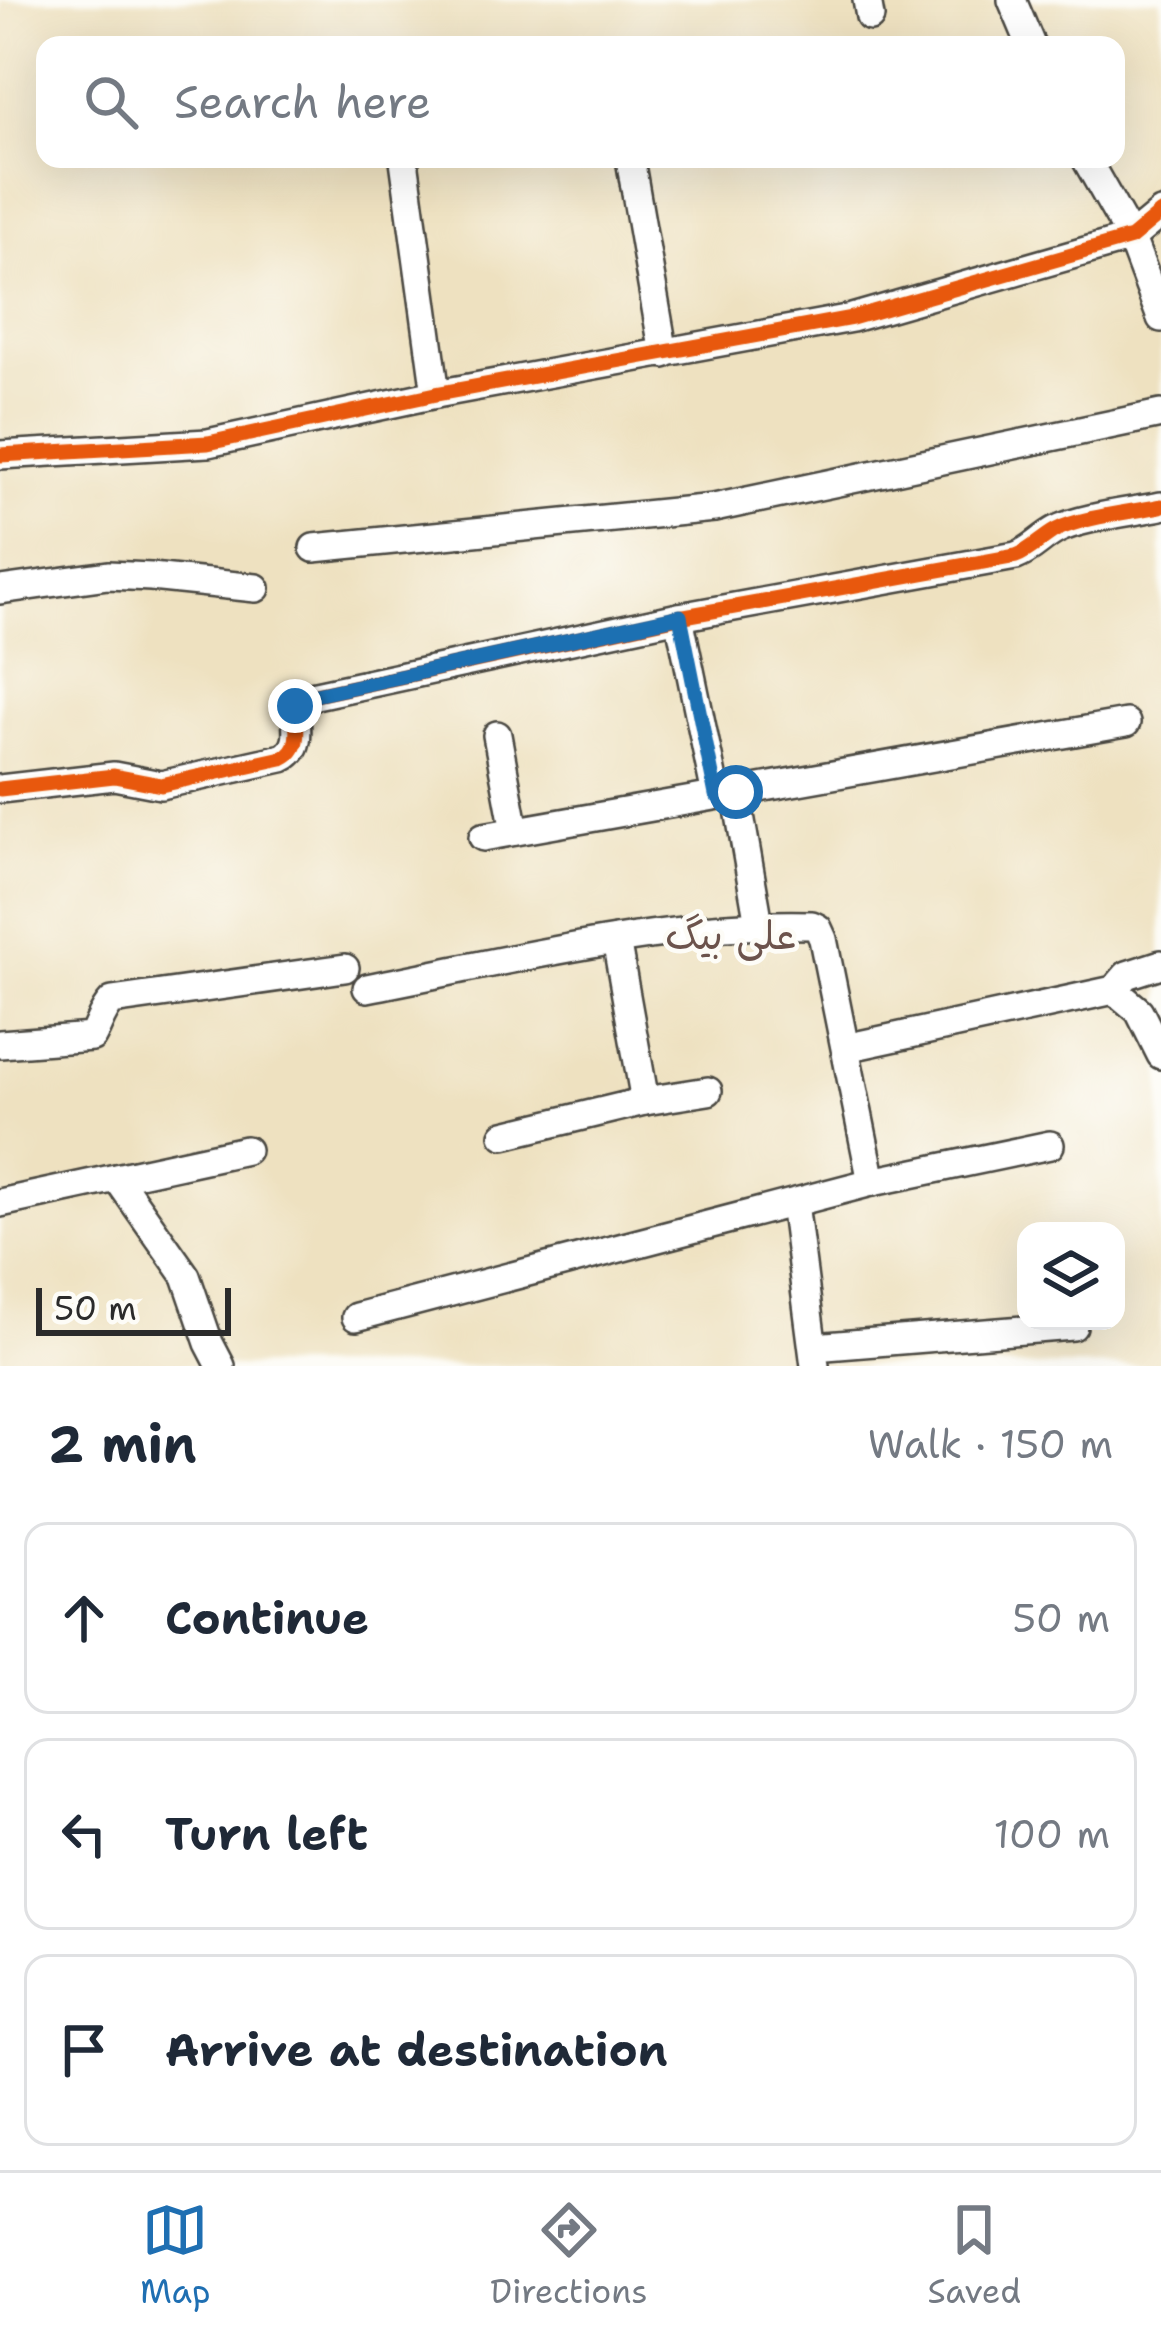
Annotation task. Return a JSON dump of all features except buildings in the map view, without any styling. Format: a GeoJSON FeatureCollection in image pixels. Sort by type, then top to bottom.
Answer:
{"type":"FeatureCollection","features":[{"type":"Feature","properties":{"kind":"street"},"geometry":{"type":"LineString","coordinates":[[1012,0],[1027,36]]}},
{"type":"Feature","properties":{"kind":"street"},"geometry":{"type":"LineString","coordinates":[[405,168],[436,394]]}},
{"type":"Feature","properties":{"kind":"street"},"geometry":{"type":"LineString","coordinates":[[632,168],[664,353]]}},
{"type":"Feature","properties":{"kind":"street"},"geometry":{"type":"LineString","coordinates":[[1091,168],[1131,238],[1160,313]]}},
{"type":"Feature","properties":{"kind":"street"},"geometry":{"type":"LineString","coordinates":[[0,455],[208,443],[436,394],[852,318],[1131,238],[1161,214]]}},
{"type":"Feature","properties":{"kind":"street"},"geometry":{"type":"LineString","coordinates":[[314,548],[714,508],[1161,414]]}},
{"type":"Feature","properties":{"kind":"street"},"geometry":{"type":"LineString","coordinates":[[0,789],[114,776],[160,785],[282,758],[296,746],[295,706],[311,696],[680,616],[1016,556],[1061,527],[1161,506]]}},
{"type":"Feature","properties":{"kind":"street"},"geometry":{"type":"LineString","coordinates":[[0,590],[108,575],[256,588]]}},
{"type":"Feature","properties":{"kind":"street"},"geometry":{"type":"LineString","coordinates":[[680,616],[758,924]]}},
{"type":"Feature","properties":{"kind":"street"},"geometry":{"type":"LineString","coordinates":[[484,836],[1126,723]]}},
{"type":"Feature","properties":{"kind":"street"},"geometry":{"type":"LineString","coordinates":[[497,735],[515,831]]}},
{"type":"Feature","properties":{"kind":"street"},"geometry":{"type":"LineString","coordinates":[[367,988],[616,940],[758,924],[812,925],[824,939],[872,1182]]}},
{"type":"Feature","properties":{"kind":"street"},"geometry":{"type":"LineString","coordinates":[[616,940],[645,1101]]}},
{"type":"Feature","properties":{"kind":"street"},"geometry":{"type":"LineString","coordinates":[[850,1047],[1114,990],[1127,975],[1161,964]]}},
{"type":"Feature","properties":{"kind":"street"},"geometry":{"type":"LineString","coordinates":[[0,1044],[92,1037],[112,1001],[345,968]]}},
{"type":"Feature","properties":{"kind":"street"},"geometry":{"type":"LineString","coordinates":[[1114,990],[1139,1011],[1161,1054]]}},
{"type":"Feature","properties":{"kind":"street"},"geometry":{"type":"LineString","coordinates":[[504,1135],[708,1091]]}},
{"type":"Feature","properties":{"kind":"street"},"geometry":{"type":"LineString","coordinates":[[356,1317],[872,1182],[1050,1145]]}},
{"type":"Feature","properties":{"kind":"street"},"geometry":{"type":"LineString","coordinates":[[0,1202],[246,1150]]}},
{"type":"Feature","properties":{"kind":"street"},"geometry":{"type":"LineString","coordinates":[[117,1178],[186,1276],[221,1366]]}},
{"type":"Feature","properties":{"kind":"street"},"geometry":{"type":"LineString","coordinates":[[794,1203],[811,1360],[1042,1330]]}},
{"type":"Feature","properties":{"kind":"cycle path"},"geometry":{"type":"LineString","coordinates":[[0,455],[208,443],[436,394],[852,318],[1131,238],[1161,213]]}},
{"type":"Feature","properties":{"kind":"cycle path"},"geometry":{"type":"LineString","coordinates":[[0,789],[114,776],[161,785],[282,758],[296,743],[295,706],[311,696],[679,617],[1016,556],[1066,525],[1161,506]]}},
{"type":"Feature","properties":{"kind":"district","name":"علی بیگ"},"geometry":{"type":"Point","coordinates":[731,935]}},
{"type":"Feature","properties":{"kind":"route"},"geometry":{"type":"LineString","coordinates":[[295,706],[311,696],[680,616],[716,795],[736,792]]}}]}
